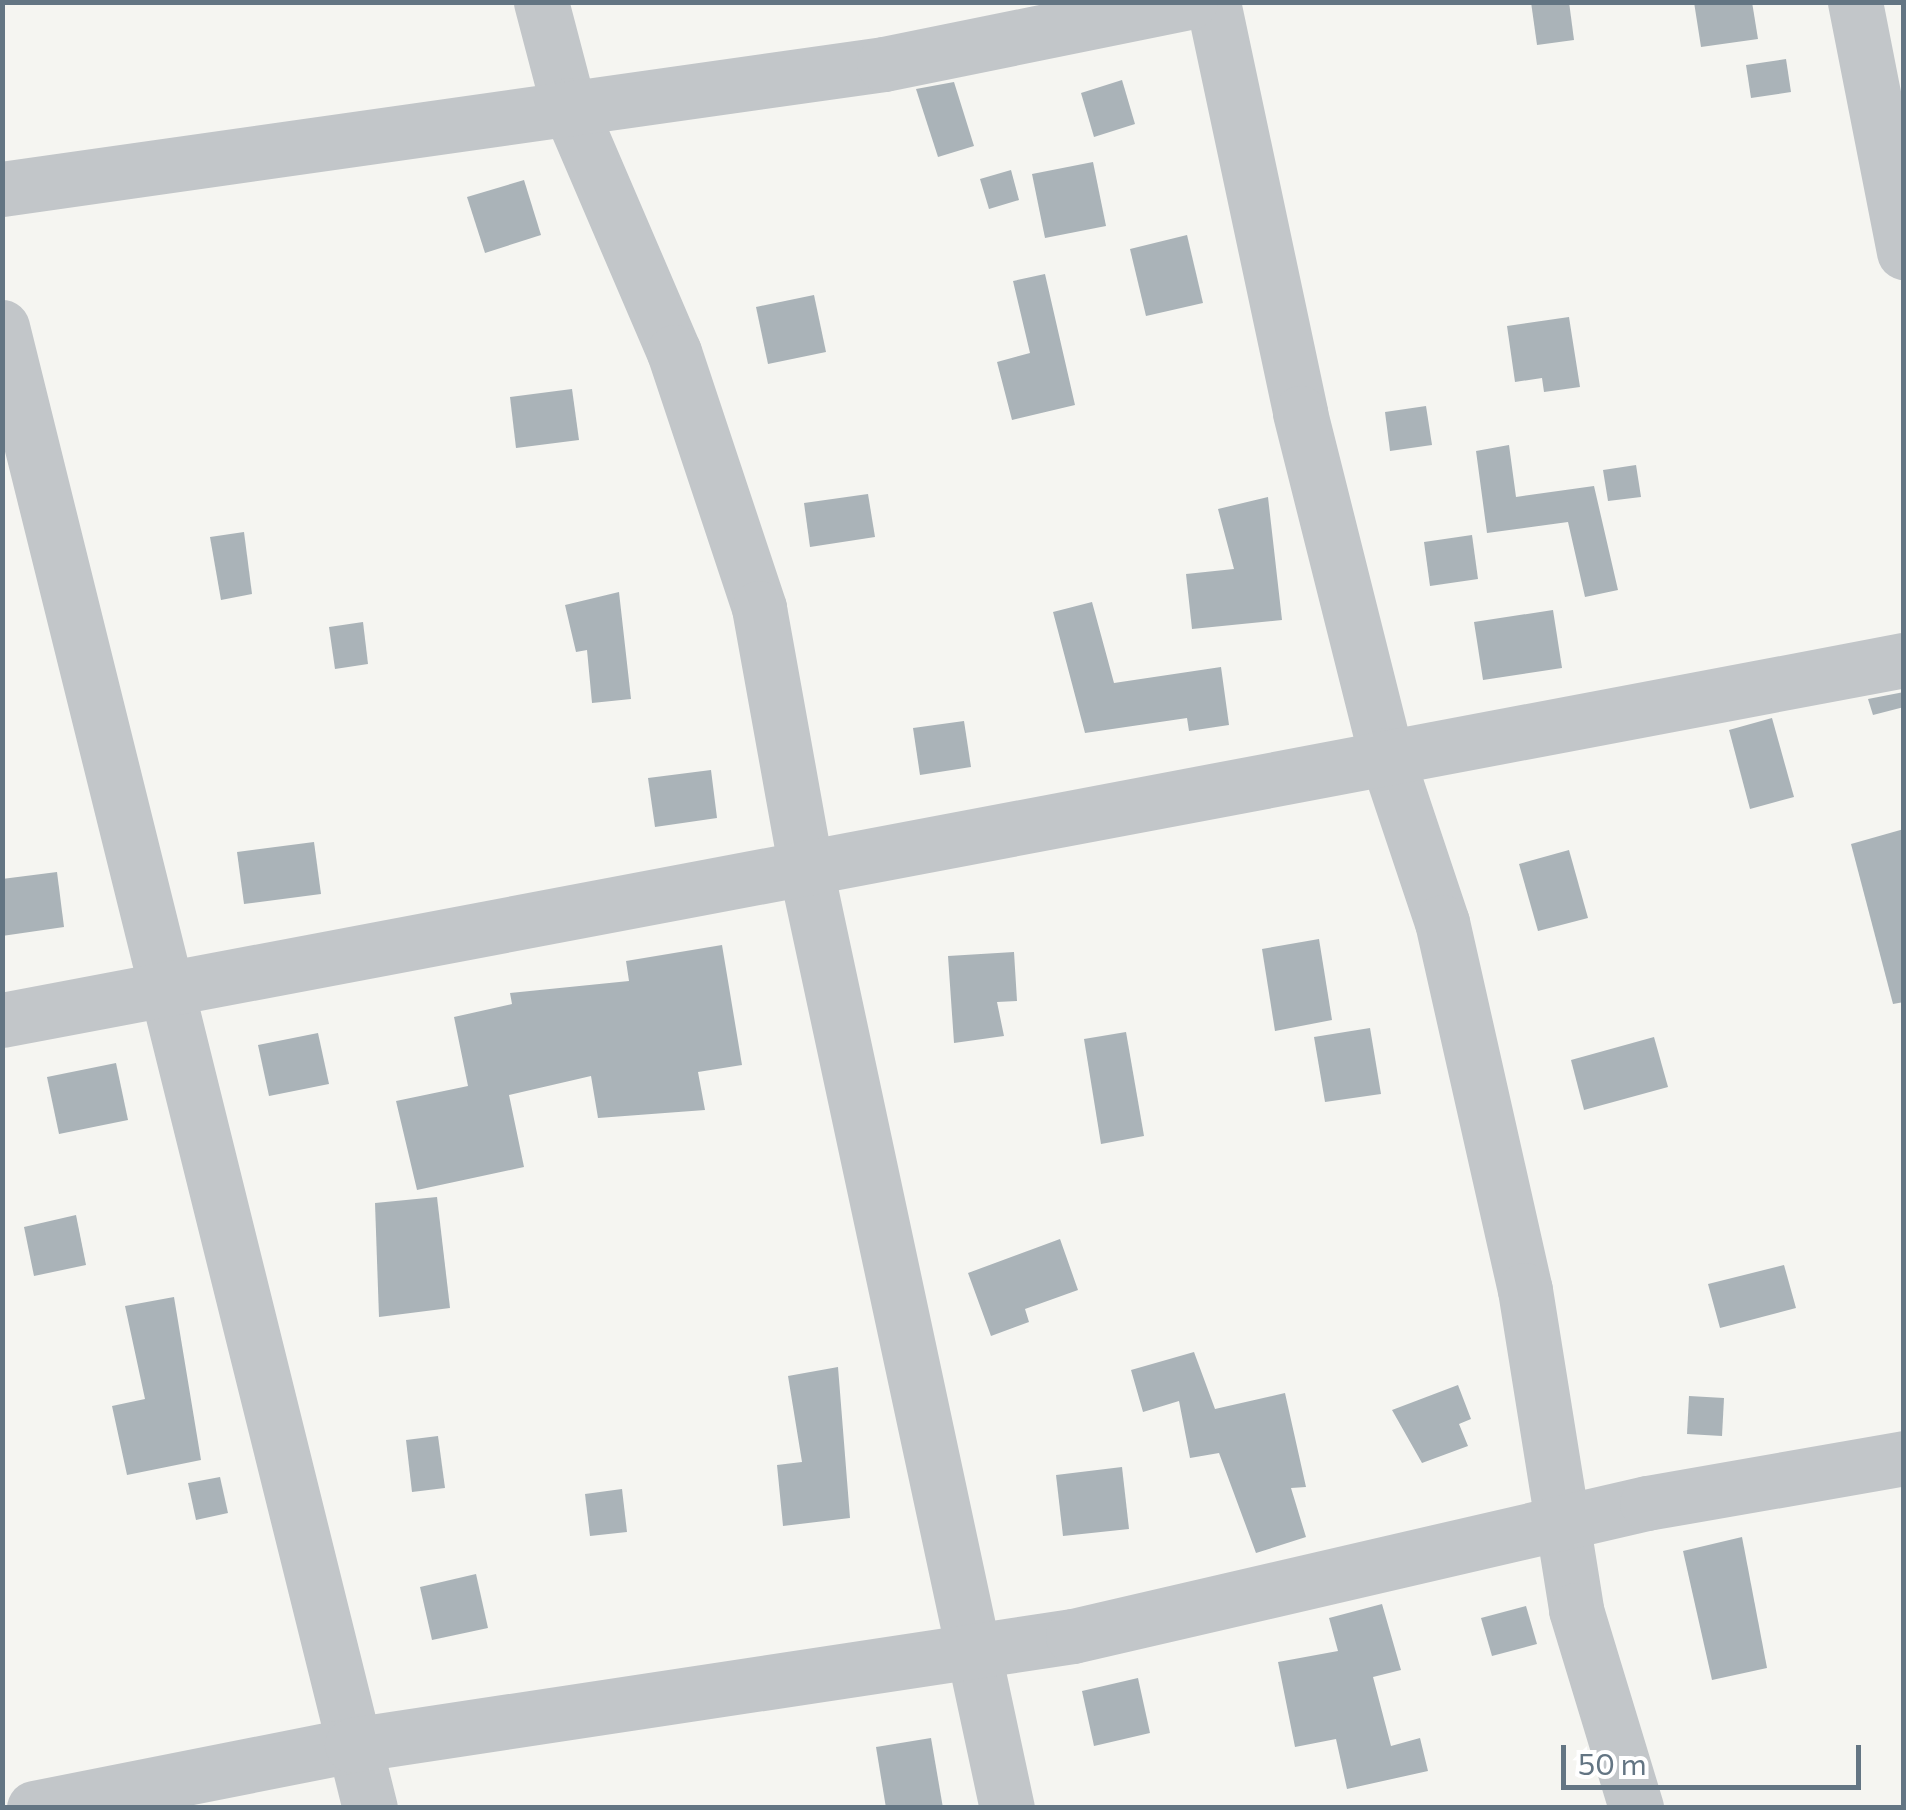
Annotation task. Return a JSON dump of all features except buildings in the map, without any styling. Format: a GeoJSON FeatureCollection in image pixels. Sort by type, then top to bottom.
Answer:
{"type":"FeatureCollection","features":[{"type":"Feature","properties":{"kind":"street"},"geometry":{"type":"LineString","coordinates":[[540,2],[568,105],[674,352],[759,608],[806,870],[930,1426],[969,1653],[1008,1808]]}},
{"type":"Feature","properties":{"kind":"street"},"geometry":{"type":"LineString","coordinates":[[2,189],[568,105],[884,64],[1190,2]]}},
{"type":"Feature","properties":{"kind":"street"},"geometry":{"type":"LineString","coordinates":[[1213,2],[1300,413],[1386,755],[1442,922],[1524,1290],[1559,1526],[1636,1808]]}},
{"type":"Feature","properties":{"kind":"street"},"geometry":{"type":"LineString","coordinates":[[1854,2],[1904,252]]}},
{"type":"Feature","properties":{"kind":"street"},"geometry":{"type":"LineString","coordinates":[[2,326],[162,993],[370,1808]]}},
{"type":"Feature","properties":{"kind":"street"},"geometry":{"type":"LineString","coordinates":[[2,1020],[162,993],[1386,755],[1904,660]]}},
{"type":"Feature","properties":{"kind":"street"},"geometry":{"type":"LineString","coordinates":[[34,1808],[352,1745],[969,1653],[1559,1526],[1904,1458]]}}]}
